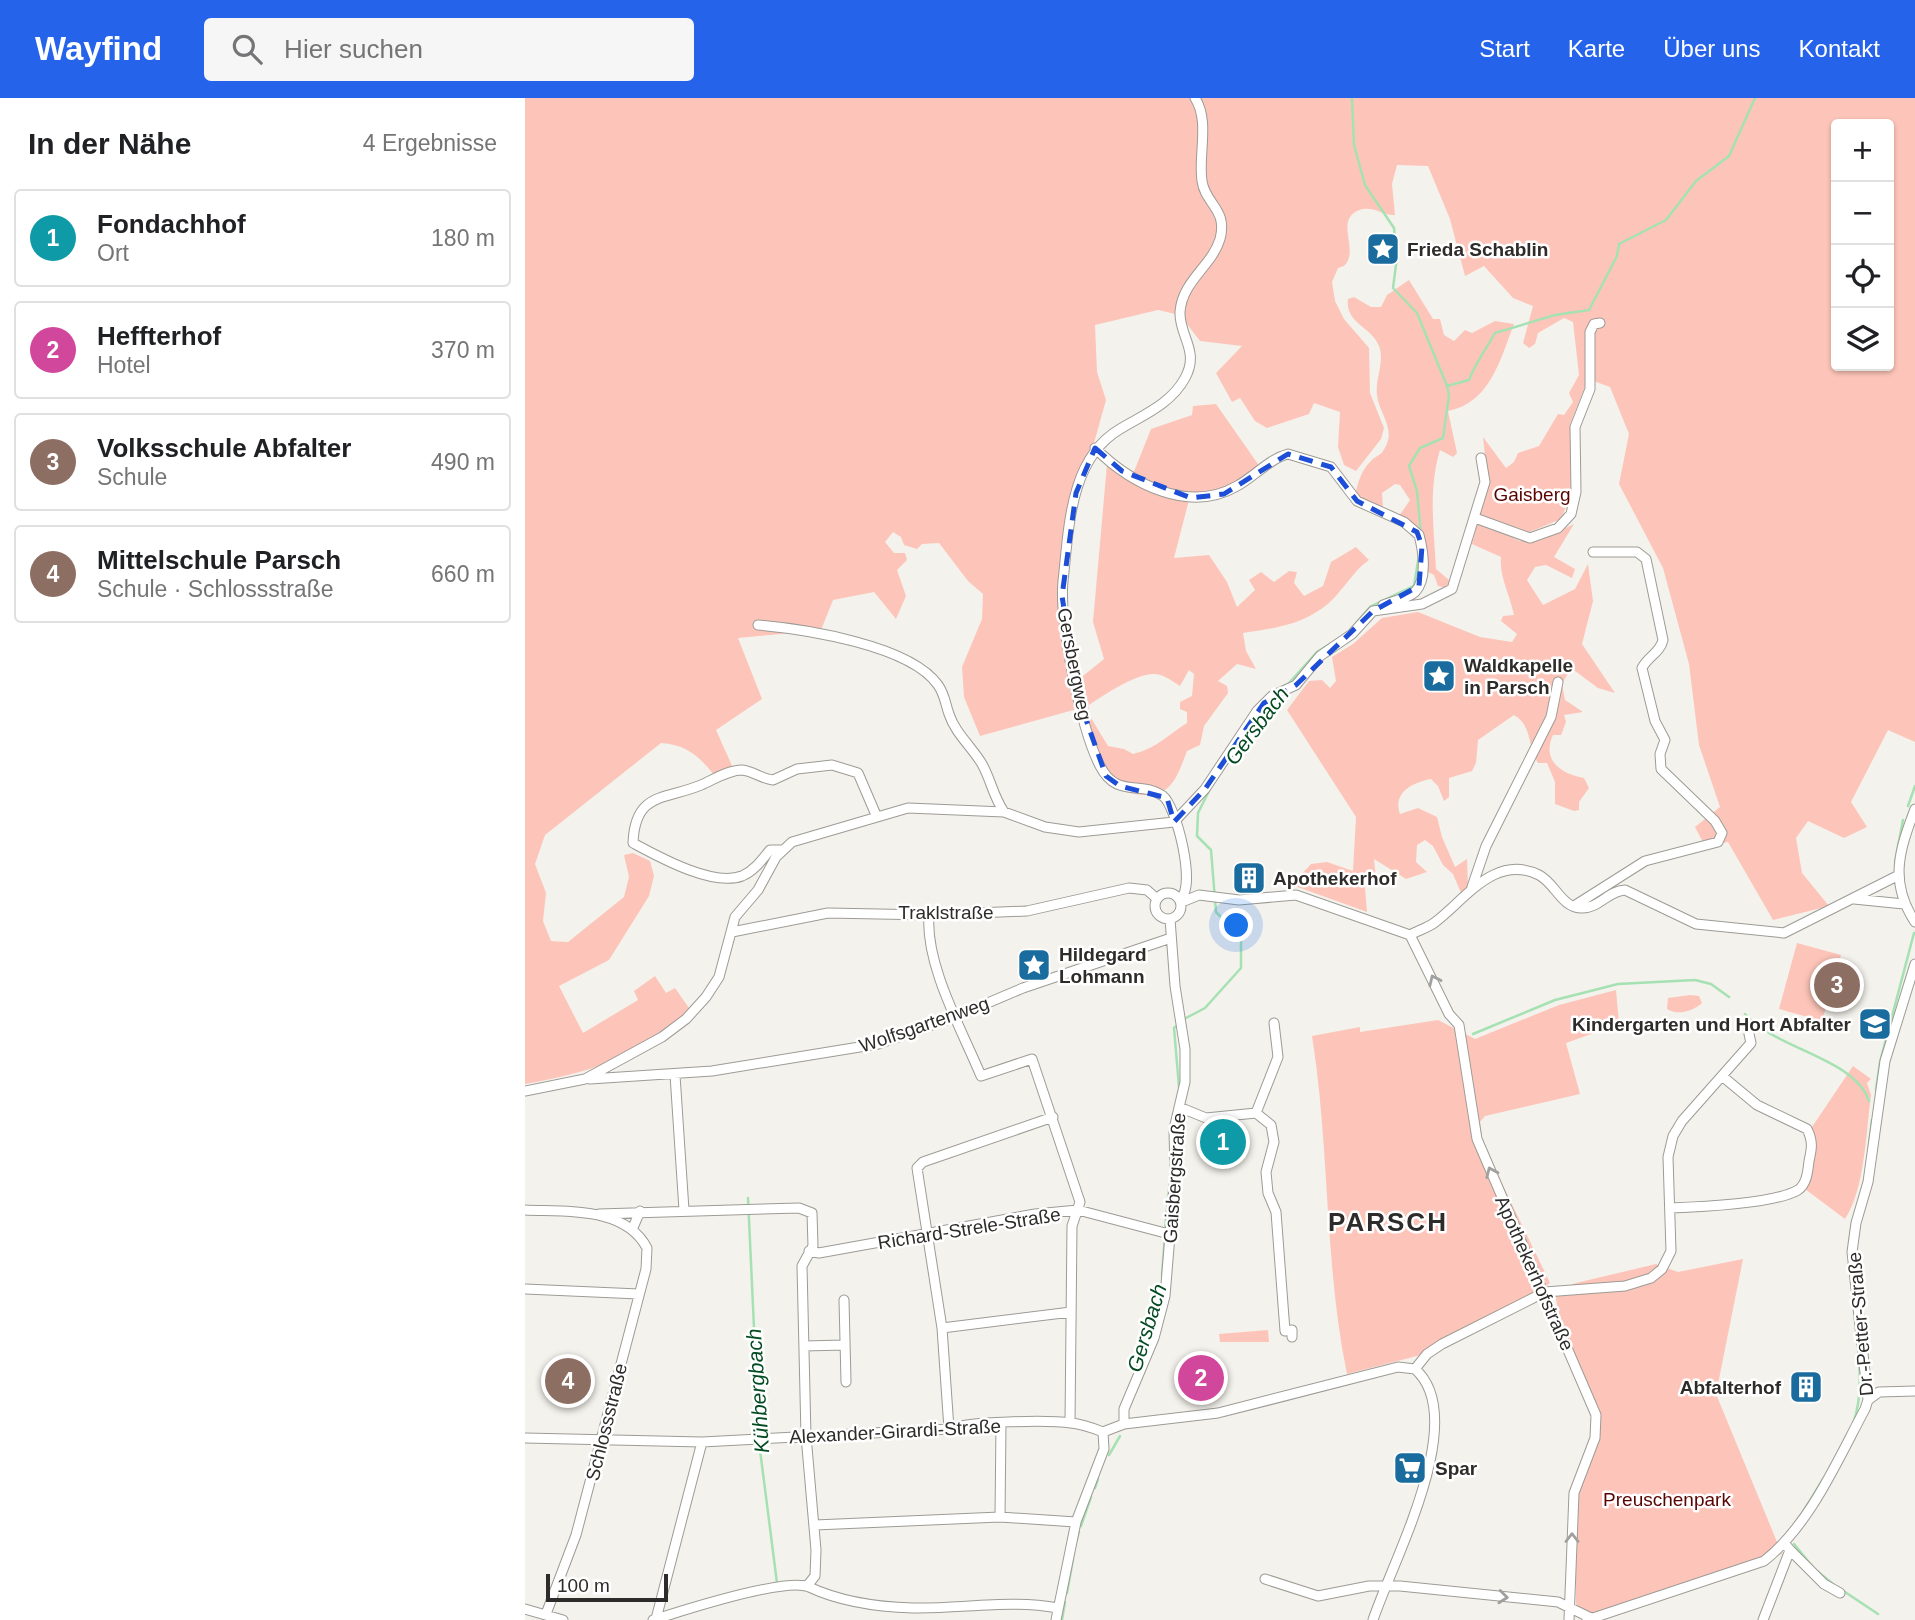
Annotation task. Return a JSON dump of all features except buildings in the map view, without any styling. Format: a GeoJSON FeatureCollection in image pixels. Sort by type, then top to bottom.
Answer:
{"type":"FeatureCollection","features":[{"type":"Feature","properties":{"kind":"street"},"geometry":{"type":"LineString","coordinates":[[525,1091],[585,1079],[663,1037],[693,1011],[719,977],[735,917],[758,890],[782,850],[792,842],[908,808],[1004,812],[1045,827],[1079,832],[1174,822],[1202,793],[1225,762],[1257,710],[1291,687],[1323,653],[1352,634],[1373,611],[1415,592],[1421,580],[1422,546],[1419,535],[1404,522],[1357,501],[1331,467],[1294,455],[1283,455],[1224,494],[1191,498],[1174,495],[1122,471],[1095,448],[1166,401],[1187,374],[1190,345],[1182,325],[1181,305],[1196,273],[1216,248],[1221,229],[1220,213],[1203,187],[1201,117],[1195,98]]}},
{"type":"Feature","properties":{"kind":"street"},"geometry":{"type":"LineString","coordinates":[[1475,518],[1529,538],[1558,528],[1571,514],[1576,492],[1575,427],[1589,394],[1590,332],[1594,324],[1600,323]]}},
{"type":"Feature","properties":{"kind":"street","name":"Gersbergweg"},"geometry":{"type":"LineString","coordinates":[[1095,448],[1076,493],[1062,588],[1067,642],[1078,697],[1094,752],[1106,776],[1120,786],[1165,797],[1174,822]]}},
{"type":"Feature","properties":{"kind":"street"},"geometry":{"type":"LineString","coordinates":[[1373,611],[1422,604],[1452,589],[1485,482],[1481,458]]}},
{"type":"Feature","properties":{"kind":"street"},"geometry":{"type":"LineString","coordinates":[[1574,906],[1645,861],[1718,842],[1722,833],[1715,821],[1661,769],[1660,754],[1665,740],[1655,721],[1641,668],[1659,650],[1663,640],[1646,559],[1637,552],[1593,552]]}},
{"type":"Feature","properties":{"kind":"street"},"geometry":{"type":"LineString","coordinates":[[758,625],[820,633],[918,665],[938,684],[947,699],[949,715],[982,764],[993,796],[1004,812]]}},
{"type":"Feature","properties":{"kind":"street"},"geometry":{"type":"LineString","coordinates":[[1472,887],[1489,839],[1551,717],[1558,682]]}},
{"type":"Feature","properties":{"kind":"street"},"geometry":{"type":"LineString","coordinates":[[782,850],[770,850],[759,864],[741,876],[719,878],[665,860],[633,844],[633,835],[641,813],[659,796],[691,789],[745,770],[773,780],[797,769],[843,766],[858,773],[876,816]]}},
{"type":"Feature","properties":{"kind":"street"},"geometry":{"type":"LineString","coordinates":[[1915,809],[1897,876],[1904,904],[1915,922]]}},
{"type":"Feature","properties":{"kind":"street"},"geometry":{"type":"LineString","coordinates":[[1174,822],[1184,852],[1187,890],[1180,901],[1177,915],[1170,919],[1161,918],[1155,911],[1156,898],[1170,892],[1180,901]]}},
{"type":"Feature","properties":{"kind":"street"},"geometry":{"type":"LineString","coordinates":[[1180,901],[1194,895],[1239,900],[1296,895],[1410,935],[1433,923],[1472,887],[1496,874],[1523,870],[1545,878],[1557,894],[1574,906],[1591,906],[1613,892],[1625,890],[1696,924],[1774,933],[1792,931],[1897,876]]}},
{"type":"Feature","properties":{"kind":"street","name":"Traklstraße"},"geometry":{"type":"LineString","coordinates":[[732,932],[828,913],[929,915],[1027,911],[1129,888],[1147,890],[1156,898]]}},
{"type":"Feature","properties":{"kind":"street"},"geometry":{"type":"LineString","coordinates":[[1854,899],[1904,904]]}},
{"type":"Feature","properties":{"kind":"street"},"geometry":{"type":"LineString","coordinates":[[929,915],[930,945],[981,1076],[1032,1059],[1080,1202],[1072,1226],[1070,1423]]}},
{"type":"Feature","properties":{"kind":"street","name":"Gaisbergstraße"},"geometry":{"type":"LineString","coordinates":[[1124,1424],[1124,1409],[1161,1312],[1165,1233],[1175,1175],[1174,1129],[1186,1069],[1170,919]]}},
{"type":"Feature","properties":{"kind":"street","name":"Apothekerhofstraße"},"geometry":{"type":"LineString","coordinates":[[1410,935],[1449,1014],[1459,1025],[1476,1139],[1545,1292],[1598,1422],[1574,1493],[1569,1620]]}},
{"type":"Feature","properties":{"kind":"street","name":"Wolfsgartenweg"},"geometry":{"type":"LineString","coordinates":[[585,1079],[674,1075],[878,1044],[957,1016],[1023,988],[1171,938]]}},
{"type":"Feature","properties":{"kind":"street","name":"Dr.-Petter-Straße"},"geometry":{"type":"LineString","coordinates":[[1265,1579],[1318,1596],[1384,1585],[1557,1602],[1570,1606],[1576,1613],[1589,1619],[1763,1561],[1788,1547],[1832,1471],[1868,1400],[1852,1252],[1856,1223],[1868,1182],[1883,1071],[1915,964]]}},
{"type":"Feature","properties":{"kind":"street"},"geometry":{"type":"LineString","coordinates":[[1256,1113],[1278,1058],[1274,1023]]}},
{"type":"Feature","properties":{"kind":"street"},"geometry":{"type":"LineString","coordinates":[[1415,1369],[1427,1354],[1442,1344],[1545,1292],[1614,1288],[1657,1274],[1667,1263],[1671,1251],[1668,1157],[1673,1136],[1682,1121],[1751,1043],[1749,1034]]}},
{"type":"Feature","properties":{"kind":"street"},"geometry":{"type":"LineString","coordinates":[[674,1075],[684,1210]]}},
{"type":"Feature","properties":{"kind":"street"},"geometry":{"type":"LineString","coordinates":[[1670,1208],[1736,1204],[1799,1189],[1805,1182],[1812,1144],[1807,1129],[1757,1105],[1722,1076]]}},
{"type":"Feature","properties":{"kind":"street"},"geometry":{"type":"LineString","coordinates":[[1179,1107],[1206,1118],[1256,1113],[1266,1119],[1273,1132],[1272,1152],[1266,1172],[1268,1193],[1276,1212],[1285,1331],[1292,1330],[1292,1337]]}},
{"type":"Feature","properties":{"kind":"street"},"geometry":{"type":"LineString","coordinates":[[949,1429],[942,1328],[916,1168],[923,1162],[1053,1117]]}},
{"type":"Feature","properties":{"kind":"street"},"geometry":{"type":"LineString","coordinates":[[525,1210],[599,1214],[799,1208],[810,1211],[813,1246],[802,1266],[806,1436],[815,1525],[816,1569],[813,1581],[807,1586]]}},
{"type":"Feature","properties":{"kind":"street","name":"Richard-Strele-Straße"},"geometry":{"type":"LineString","coordinates":[[809,1251],[819,1253],[1078,1210],[1165,1233]]}},
{"type":"Feature","properties":{"kind":"street"},"geometry":{"type":"LineString","coordinates":[[599,1214],[632,1230],[640,1211]]}},
{"type":"Feature","properties":{"kind":"street","name":"Schlossstraße"},"geometry":{"type":"LineString","coordinates":[[546,1614],[576,1535],[646,1269],[647,1248],[632,1230]]}},
{"type":"Feature","properties":{"kind":"street"},"geometry":{"type":"LineString","coordinates":[[525,1289],[639,1294]]}},
{"type":"Feature","properties":{"kind":"street"},"geometry":{"type":"LineString","coordinates":[[844,1300],[846,1382]]}},
{"type":"Feature","properties":{"kind":"street"},"geometry":{"type":"LineString","coordinates":[[942,1328],[1070,1312]]}},
{"type":"Feature","properties":{"kind":"street"},"geometry":{"type":"LineString","coordinates":[[804,1346],[844,1345]]}},
{"type":"Feature","properties":{"kind":"street"},"geometry":{"type":"LineString","coordinates":[[1056,1620],[1076,1522],[1104,1449],[1103,1432],[1124,1424],[1200,1416],[1303,1394],[1398,1367],[1415,1369],[1424,1377],[1429,1388],[1436,1423],[1435,1445],[1373,1620]]}},
{"type":"Feature","properties":{"kind":"street"},"geometry":{"type":"LineString","coordinates":[[1868,1400],[1879,1392],[1915,1391]]}},
{"type":"Feature","properties":{"kind":"street","name":"Alexander-Girardi-Straße"},"geometry":{"type":"LineString","coordinates":[[525,1438],[702,1442],[949,1429],[957,1425],[1070,1423],[1103,1432]]}},
{"type":"Feature","properties":{"kind":"street"},"geometry":{"type":"LineString","coordinates":[[1000,1424],[1000,1517]]}},
{"type":"Feature","properties":{"kind":"street"},"geometry":{"type":"LineString","coordinates":[[654,1619],[702,1442]]}},
{"type":"Feature","properties":{"kind":"street"},"geometry":{"type":"LineString","coordinates":[[815,1525],[1000,1517],[1076,1522]]}},
{"type":"Feature","properties":{"kind":"street"},"geometry":{"type":"LineString","coordinates":[[1763,1620],[1788,1547],[1824,1584],[1840,1593]]}},
{"type":"Feature","properties":{"kind":"street"},"geometry":{"type":"LineString","coordinates":[[654,1619],[755,1591],[807,1586],[824,1595],[859,1603],[911,1608],[1011,1603],[1058,1608]]}},
{"type":"Feature","properties":{"kind":"street"},"geometry":{"type":"LineString","coordinates":[[525,1609],[563,1620]]}},
{"type":"Feature","properties":{"kind":"highlighted area"},"geometry":{"type":"Polygon","coordinates":[[[1095,448],[1122,471],[1191,498],[1224,494],[1288,454],[1331,467],[1357,501],[1417,532],[1422,546],[1419,586],[1373,611],[1296,685],[1264,703],[1205,789],[1174,822],[1167,798],[1120,786],[1106,776],[1078,697],[1062,596],[1076,493],[1088,460],[1095,448]]]}},
{"type":"Feature","properties":{"kind":"green space","name":"Gaisberg"},"geometry":{"type":"Polygon","coordinates":[[[525,98],[1915,98],[1915,742],[1888,730],[1851,802],[1867,827],[1844,838],[1808,821],[1796,838],[1802,873],[1829,906],[1773,920],[1728,842],[1705,846],[1695,827],[1720,807],[1699,745],[1689,664],[1663,568],[1619,484],[1629,434],[1610,387],[1588,379],[1570,424],[1571,495],[1561,519],[1525,534],[1477,514],[1487,475],[1483,437],[1506,468],[1514,462],[1518,453],[1539,446],[1558,414],[1564,415],[1573,402],[1569,393],[1579,375],[1573,322],[1564,318],[1538,333],[1535,344],[1529,348],[1523,343],[1533,306],[1513,298],[1484,266],[1465,276],[1450,219],[1428,166],[1397,165],[1392,184],[1395,215],[1362,209],[1351,216],[1347,229],[1350,253],[1348,260],[1344,266],[1338,268],[1332,282],[1335,301],[1344,319],[1369,348],[1370,393],[1384,428],[1381,439],[1356,471],[1344,465],[1338,447],[1340,412],[1314,403],[1309,414],[1267,428],[1255,421],[1240,398],[1232,402],[1216,373],[1242,346],[1200,341],[1180,315],[1158,310],[1095,325],[1097,372],[1106,400],[1094,443],[1083,466],[1058,588],[1073,684],[1104,659],[1093,622],[1107,464],[1133,474],[1151,429],[1192,415],[1193,406],[1216,404],[1260,467],[1221,491],[1190,496],[1174,558],[1209,555],[1227,582],[1237,607],[1255,590],[1249,580],[1261,572],[1274,582],[1289,571],[1297,572],[1294,583],[1304,596],[1323,586],[1331,562],[1356,547],[1369,560],[1330,602],[1309,617],[1284,626],[1243,633],[1246,651],[1256,669],[1237,664],[1218,681],[1227,686],[1228,693],[1204,726],[1200,745],[1187,751],[1170,786],[1164,791],[1147,795],[1123,791],[1109,783],[1092,756],[1077,709],[980,736],[964,697],[962,667],[982,619],[983,594],[968,581],[939,543],[922,544],[917,549],[904,545],[901,537],[893,532],[885,542],[894,553],[905,553],[907,560],[897,570],[906,596],[896,619],[874,592],[833,600],[821,630],[738,638],[762,699],[716,730],[733,768],[714,775],[692,753],[678,746],[661,743],[545,835],[535,864],[546,893],[543,921],[551,941],[568,942],[624,897],[629,877],[624,855],[633,853],[650,861],[654,876],[649,896],[609,960],[559,986],[583,1033],[638,1000],[634,991],[655,976],[666,993],[675,988],[689,1008],[673,1025],[635,1051],[570,1075],[525,1084],[525,98]],[[1189,670],[1180,686],[1168,678],[1148,674],[1121,685],[1089,705],[1088,713],[1108,746],[1133,754],[1141,752],[1187,723],[1187,712],[1180,709],[1180,702],[1192,696],[1194,674],[1189,670]]]}},
{"type":"Feature","properties":{"kind":"green space"},"geometry":{"type":"Polygon","coordinates":[[[1409,280],[1433,319],[1440,319],[1444,335],[1454,341],[1465,330],[1472,333],[1495,321],[1514,324],[1498,365],[1484,389],[1474,399],[1448,411],[1457,453],[1453,457],[1440,450],[1434,480],[1433,509],[1436,569],[1449,580],[1448,588],[1438,586],[1434,575],[1426,571],[1426,548],[1399,516],[1410,500],[1400,485],[1395,484],[1382,493],[1383,509],[1355,495],[1362,473],[1382,452],[1389,436],[1377,395],[1381,352],[1375,339],[1350,314],[1348,299],[1354,297],[1371,307],[1381,307],[1387,295],[1409,280]]]}},
{"type":"Feature","properties":{"kind":"green space"},"geometry":{"type":"Polygon","coordinates":[[[1478,522],[1520,541],[1541,540],[1574,524],[1554,557],[1575,569],[1572,578],[1546,565],[1535,567],[1527,580],[1543,605],[1575,589],[1588,564],[1593,601],[1582,644],[1615,693],[1598,688],[1571,668],[1562,684],[1565,700],[1583,712],[1564,715],[1566,722],[1561,735],[1553,735],[1550,752],[1556,765],[1568,773],[1584,778],[1589,788],[1579,802],[1579,810],[1574,811],[1555,804],[1555,782],[1547,763],[1538,763],[1524,725],[1514,715],[1478,740],[1476,763],[1472,771],[1449,778],[1449,797],[1444,801],[1438,786],[1431,779],[1406,789],[1399,800],[1400,814],[1418,808],[1437,817],[1455,867],[1467,859],[1468,888],[1461,893],[1453,874],[1443,865],[1433,846],[1425,840],[1417,845],[1416,862],[1427,872],[1406,879],[1374,859],[1376,879],[1365,887],[1367,912],[1292,885],[1311,864],[1327,862],[1353,871],[1356,817],[1287,710],[1309,681],[1322,680],[1330,688],[1336,681],[1332,657],[1353,644],[1382,618],[1418,612],[1480,637],[1512,642],[1517,634],[1501,621],[1503,616],[1514,615],[1503,578],[1501,557],[1472,544],[1478,522]]]}},
{"type":"Feature","properties":{"kind":"green space"},"geometry":{"type":"Polygon","coordinates":[[[1797,943],[1841,955],[1822,1021],[1779,1009],[1797,943]]]}},
{"type":"Feature","properties":{"kind":"green space"},"geometry":{"type":"Polygon","coordinates":[[[1616,990],[1619,1024],[1566,1043],[1580,1094],[1485,1116],[1480,1122],[1483,1144],[1550,1283],[1496,1321],[1440,1350],[1347,1374],[1334,1290],[1322,1120],[1312,1036],[1360,1027],[1360,1032],[1438,1020],[1475,1039],[1559,1005],[1616,990]]]}},
{"type":"Feature","properties":{"kind":"green space"},"geometry":{"type":"Polygon","coordinates":[[[1699,996],[1702,1003],[1685,1012],[1667,1009],[1668,998],[1699,996]]]}},
{"type":"Feature","properties":{"kind":"green space"},"geometry":{"type":"Polygon","coordinates":[[[1853,1066],[1871,1079],[1867,1083],[1871,1095],[1861,1176],[1852,1207],[1845,1219],[1801,1186],[1812,1127],[1853,1066]]]}},
{"type":"Feature","properties":{"kind":"green space","name":"Preuschenpark"},"geometry":{"type":"Polygon","coordinates":[[[1743,1259],[1716,1394],[1782,1554],[1595,1616],[1584,1614],[1576,1604],[1576,1550],[1572,1519],[1596,1415],[1558,1311],[1555,1291],[1576,1283],[1656,1264],[1678,1272],[1743,1259]]]}},
{"type":"Feature","properties":{"kind":"green space"},"geometry":{"type":"Polygon","coordinates":[[[1268,1330],[1269,1342],[1220,1342],[1219,1334],[1268,1330]]]}},
{"type":"Feature","properties":{"kind":"waterway","name":"Gersbach"},"geometry":{"type":"LineString","coordinates":[[1352,98],[1354,145],[1365,185],[1394,228],[1397,257],[1393,288],[1417,313],[1449,395],[1443,438],[1420,448],[1409,466],[1417,491],[1421,535]]}},
{"type":"Feature","properties":{"kind":"waterway"},"geometry":{"type":"LineString","coordinates":[[1447,386],[1469,380],[1495,333],[1555,315],[1589,310],[1617,256],[1619,244],[1666,220],[1696,181],[1729,156],[1755,98]]}},
{"type":"Feature","properties":{"kind":"waterway","name":"Gersbach"},"geometry":{"type":"LineString","coordinates":[[1356,623],[1370,607],[1414,586],[1419,555]]}},
{"type":"Feature","properties":{"kind":"waterway","name":"Gersbach"},"geometry":{"type":"LineString","coordinates":[[1289,683],[1317,652],[1344,635]]}},
{"type":"Feature","properties":{"kind":"waterway","name":"Gersbach"},"geometry":{"type":"LineString","coordinates":[[1223,769],[1252,727],[1279,697]]}},
{"type":"Feature","properties":{"kind":"waterway"},"geometry":{"type":"LineString","coordinates":[[1908,806],[1915,786]]}},
{"type":"Feature","properties":{"kind":"waterway","name":"Gersbach"},"geometry":{"type":"LineString","coordinates":[[1184,1019],[1205,1008],[1241,968],[1241,937],[1216,912],[1211,850],[1197,836],[1198,813],[1210,789]]}},
{"type":"Feature","properties":{"kind":"waterway"},"geometry":{"type":"LineString","coordinates":[[1895,862],[1903,820]]}},
{"type":"Feature","properties":{"kind":"waterway"},"geometry":{"type":"LineString","coordinates":[[1876,1090],[1880,1062],[1914,933]]}},
{"type":"Feature","properties":{"kind":"waterway"},"geometry":{"type":"LineString","coordinates":[[1473,1034],[1555,1000],[1618,984],[1695,980],[1711,984],[1729,997]]}},
{"type":"Feature","properties":{"kind":"waterway"},"geometry":{"type":"LineString","coordinates":[[1745,1014],[1776,1037],[1848,1074],[1861,1086],[1869,1101]]}},
{"type":"Feature","properties":{"kind":"waterway","name":"Gersbach"},"geometry":{"type":"LineString","coordinates":[[1179,1024],[1174,1028],[1179,1087]]}},
{"type":"Feature","properties":{"kind":"waterway"},"geometry":{"type":"LineString","coordinates":[[1869,1145],[1872,1120]]}},
{"type":"Feature","properties":{"kind":"waterway","name":"Gersbach"},"geometry":{"type":"LineString","coordinates":[[1170,1139],[1171,1124]]}},
{"type":"Feature","properties":{"kind":"waterway","name":"Gersbach"},"geometry":{"type":"LineString","coordinates":[[1165,1229],[1171,1170]]}},
{"type":"Feature","properties":{"kind":"waterway","name":"Kühbergbach"},"geometry":{"type":"LineString","coordinates":[[748,1198],[759,1436]]}},
{"type":"Feature","properties":{"kind":"waterway"},"geometry":{"type":"LineString","coordinates":[[1849,1244],[1852,1223]]}},
{"type":"Feature","properties":{"kind":"waterway","name":"Gersbach"},"geometry":{"type":"LineString","coordinates":[[1162,1275],[1165,1236]]}},
{"type":"Feature","properties":{"kind":"waterway"},"geometry":{"type":"LineString","coordinates":[[1853,1424],[1860,1382],[1854,1309]]}},
{"type":"Feature","properties":{"kind":"waterway","name":"Gersbach"},"geometry":{"type":"LineString","coordinates":[[1138,1364],[1142,1341],[1155,1319]]}},
{"type":"Feature","properties":{"kind":"waterway","name":"Gersbach"},"geometry":{"type":"LineString","coordinates":[[1109,1455],[1120,1436]]}},
{"type":"Feature","properties":{"kind":"waterway","name":"Kühbergbach"},"geometry":{"type":"LineString","coordinates":[[759,1442],[777,1583]]}},
{"type":"Feature","properties":{"kind":"waterway","name":"Gersbach"},"geometry":{"type":"LineString","coordinates":[[1095,1488],[1098,1479]]}},
{"type":"Feature","properties":{"kind":"waterway"},"geometry":{"type":"LineString","coordinates":[[1803,1512],[1823,1479]]}},
{"type":"Feature","properties":{"kind":"waterway","name":"Gersbach"},"geometry":{"type":"LineString","coordinates":[[1081,1526],[1091,1497]]}},
{"type":"Feature","properties":{"kind":"waterway","name":"Gersbach"},"geometry":{"type":"LineString","coordinates":[[1076,1542],[1079,1532]]}},
{"type":"Feature","properties":{"kind":"waterway"},"geometry":{"type":"LineString","coordinates":[[1794,1544],[1812,1566]]}},
{"type":"Feature","properties":{"kind":"waterway","name":"Gersbach"},"geometry":{"type":"LineString","coordinates":[[1067,1593],[1073,1559]]}},
{"type":"Feature","properties":{"kind":"waterway"},"geometry":{"type":"LineString","coordinates":[[1817,1571],[1833,1584]]}},
{"type":"Feature","properties":{"kind":"waterway"},"geometry":{"type":"LineString","coordinates":[[1842,1590],[1878,1614]]}},
{"type":"Feature","properties":{"kind":"waterway","name":"Gersbach"},"geometry":{"type":"LineString","coordinates":[[1062,1620],[1065,1602]]}},
{"type":"Feature","properties":{"kind":"place","name":"Frieda Schablin"},"geometry":{"type":"Point","coordinates":[1383,249]}},
{"type":"Feature","properties":{"kind":"place","name":"Waldkapelle in Parsch"},"geometry":{"type":"Point","coordinates":[1439,676]}},
{"type":"Feature","properties":{"kind":"place","name":"Apothekerhof"},"geometry":{"type":"Point","coordinates":[1249,878]}},
{"type":"Feature","properties":{"kind":"place","name":"Hildegard Lohmann"},"geometry":{"type":"Point","coordinates":[1034,965]}},
{"type":"Feature","properties":{"kind":"place","name":"Volksschule Abfalter"},"geometry":{"type":"Point","coordinates":[1837,985]}},
{"type":"Feature","properties":{"kind":"place","name":"Kindergarten und Hort Abfalter"},"geometry":{"type":"Point","coordinates":[1875,1024]}},
{"type":"Feature","properties":{"kind":"place","name":"Fondachhof"},"geometry":{"type":"Point","coordinates":[1223,1142]}},
{"type":"Feature","properties":{"kind":"place","name":"Heffterhof"},"geometry":{"type":"Point","coordinates":[1201,1378]}},
{"type":"Feature","properties":{"kind":"place","name":"Mittelschule Parsch"},"geometry":{"type":"Point","coordinates":[568,1381]}},
{"type":"Feature","properties":{"kind":"place","name":"Abfalterhof"},"geometry":{"type":"Point","coordinates":[1806,1387]}},
{"type":"Feature","properties":{"kind":"place","name":"Spar"},"geometry":{"type":"Point","coordinates":[1410,1468]}},
{"type":"Feature","properties":{"kind":"district","name":"PARSCH"},"geometry":{"type":"Point","coordinates":[1388,1222]}}]}
